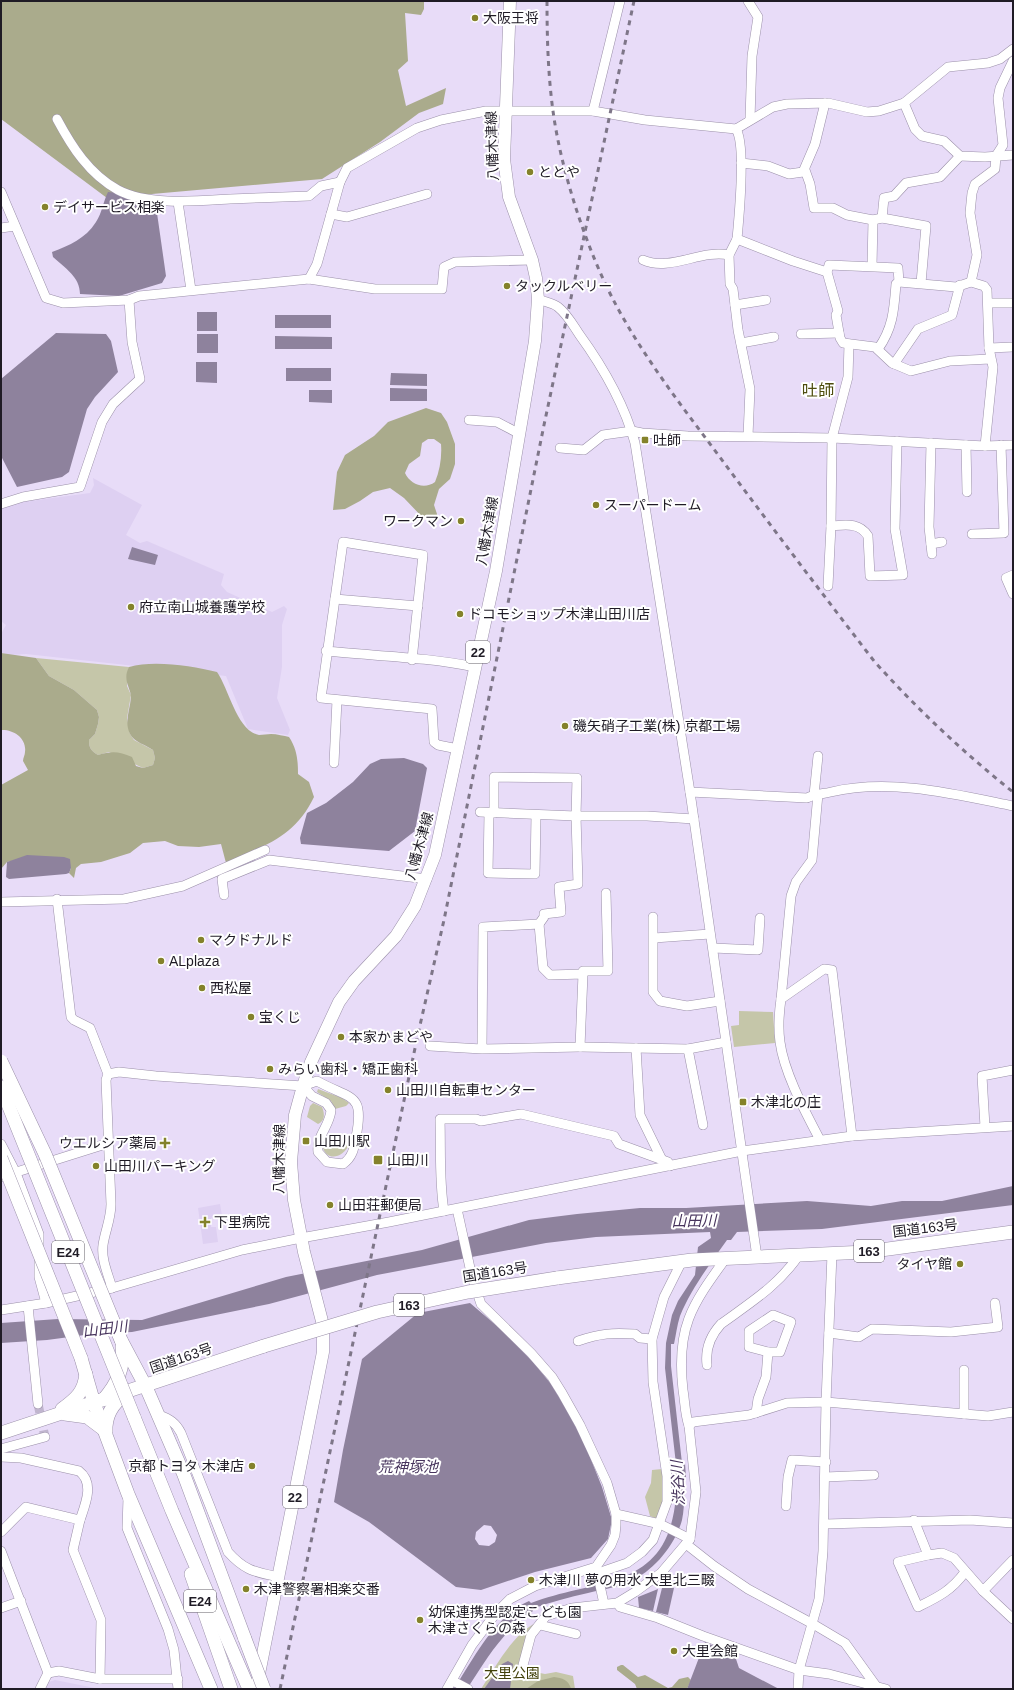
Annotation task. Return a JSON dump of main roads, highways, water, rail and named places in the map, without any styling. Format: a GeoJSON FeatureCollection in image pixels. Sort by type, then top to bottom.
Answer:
{"type":"FeatureCollection","features":[{"type":"Feature","properties":{"kind":"highway"},"geometry":{"type":"LineString","coordinates":[[1,1061],[45,1154],[121,1340],[127,1361],[146,1386],[158,1413],[200,1515],[264,1689]]}},
{"type":"Feature","properties":{"kind":"highway","name":"E24"},"geometry":{"type":"LineString","coordinates":[[1,1087],[172,1511],[249,1689]]}},
{"type":"Feature","properties":{"kind":"highway"},"geometry":{"type":"LineString","coordinates":[[1,1158],[84,1366],[95,1382],[112,1397],[142,1399],[158,1413]]}},
{"type":"Feature","properties":{"kind":"highway","name":"国道163号"},"geometry":{"type":"LineString","coordinates":[[1,1433],[264,1346],[377,1312],[468,1292],[557,1278],[687,1261],[832,1254],[881,1250],[1013,1232]]}},
{"type":"Feature","properties":{"kind":"highway"},"geometry":{"type":"LineString","coordinates":[[106,1435],[112,1397],[127,1361]]}},
{"type":"Feature","properties":{"kind":"highway"},"geometry":{"type":"LineString","coordinates":[[84,1366],[112,1397],[115,1403],[108,1416],[106,1435],[128,1494],[211,1689]]}},
{"type":"Feature","properties":{"kind":"highway"},"geometry":{"type":"LineString","coordinates":[[57,1415],[79,1395],[85,1383],[84,1366]]}},
{"type":"Feature","properties":{"kind":"highway"},"geometry":{"type":"LineString","coordinates":[[158,1413],[157,1402],[162,1390],[177,1376]]}},
{"type":"Feature","properties":{"kind":"highway"},"geometry":{"type":"LineString","coordinates":[[57,1415],[74,1414],[87,1417],[106,1435]]}},
{"type":"Feature","properties":{"kind":"highway","name":"E24"},"geometry":{"type":"LineString","coordinates":[[172,1511],[200,1604],[231,1689]]}},
{"type":"Feature","properties":{"kind":"main road"},"geometry":{"type":"LineString","coordinates":[[506,1],[509,17]]}},
{"type":"Feature","properties":{"kind":"main road","name":"八幡木津線"},"geometry":{"type":"LineString","coordinates":[[256,1689],[320,1373],[324,1335],[304,1252],[294,1200],[291,1162],[295,1115],[311,1062],[339,1002],[354,980],[396,936],[415,906],[427,879],[435,855],[496,571],[535,341],[538,299],[532,260],[509,197],[504,159],[510,1]]}},
{"type":"Feature","properties":{"kind":"water"},"geometry":{"type":"Polygon","coordinates":[[[108,192],[118,193],[156,206],[166,276],[162,283],[119,296],[80,294],[75,278],[53,257],[52,252],[77,241],[92,228],[100,215],[108,192]]]}},
{"type":"Feature","properties":{"kind":"water"},"geometry":{"type":"Polygon","coordinates":[[[197,312],[217,312],[217,331],[197,331],[197,312]]]}},
{"type":"Feature","properties":{"kind":"water"},"geometry":{"type":"Polygon","coordinates":[[[275,315],[331,315],[331,328],[275,328],[275,315]]]}},
{"type":"Feature","properties":{"kind":"water"},"geometry":{"type":"Polygon","coordinates":[[[56,333],[106,334],[111,341],[118,372],[95,397],[87,409],[69,472],[62,477],[17,487],[1,456],[1,379],[56,333]]]}},
{"type":"Feature","properties":{"kind":"water"},"geometry":{"type":"Polygon","coordinates":[[[197,334],[218,334],[218,353],[197,353],[197,334]]]}},
{"type":"Feature","properties":{"kind":"water"},"geometry":{"type":"Polygon","coordinates":[[[275,336],[332,337],[332,349],[275,349],[275,336]]]}},
{"type":"Feature","properties":{"kind":"water"},"geometry":{"type":"Polygon","coordinates":[[[196,362],[217,362],[217,383],[196,382],[196,362]]]}},
{"type":"Feature","properties":{"kind":"water"},"geometry":{"type":"Polygon","coordinates":[[[286,368],[331,368],[331,381],[286,381],[286,368]]]}},
{"type":"Feature","properties":{"kind":"water"},"geometry":{"type":"Polygon","coordinates":[[[391,373],[427,374],[427,386],[390,385],[391,373]]]}},
{"type":"Feature","properties":{"kind":"water"},"geometry":{"type":"Polygon","coordinates":[[[390,388],[427,389],[427,401],[390,401],[390,388]]]}},
{"type":"Feature","properties":{"kind":"water"},"geometry":{"type":"Polygon","coordinates":[[[309,390],[332,390],[332,403],[309,402],[309,390]]]}},
{"type":"Feature","properties":{"kind":"water"},"geometry":{"type":"Polygon","coordinates":[[[132,547],[158,555],[155,565],[128,559],[132,547]]]}},
{"type":"Feature","properties":{"kind":"water"},"geometry":{"type":"Polygon","coordinates":[[[404,758],[423,764],[427,768],[415,831],[389,851],[301,844],[300,838],[307,813],[326,803],[353,782],[370,764],[381,759],[404,758]]]}},
{"type":"Feature","properties":{"kind":"water"},"geometry":{"type":"Polygon","coordinates":[[[27,855],[64,857],[70,859],[71,868],[69,873],[66,874],[9,879],[6,877],[7,862],[27,855]]]}},
{"type":"Feature","properties":{"kind":"water"},"geometry":{"type":"Polygon","coordinates":[[[1013,1186],[1013,1205],[822,1229],[737,1232],[731,1240],[727,1240],[701,1277],[684,1306],[677,1326],[674,1344],[671,1344],[671,1366],[682,1463],[685,1463],[686,1477],[684,1478],[684,1504],[682,1520],[670,1546],[658,1562],[630,1582],[612,1588],[574,1596],[532,1609],[533,1611],[512,1628],[496,1646],[467,1689],[454,1689],[486,1639],[505,1617],[517,1608],[529,1601],[531,1603],[605,1583],[627,1575],[645,1565],[660,1549],[671,1526],[676,1495],[679,1494],[678,1478],[675,1478],[673,1464],[676,1464],[665,1368],[666,1343],[672,1315],[678,1301],[695,1275],[698,1247],[711,1238],[710,1232],[596,1237],[546,1243],[377,1275],[269,1304],[132,1332],[92,1334],[47,1340],[1,1343],[1,1323],[58,1319],[142,1320],[286,1277],[422,1250],[529,1220],[640,1208],[686,1208],[807,1201],[871,1206],[902,1201],[942,1201],[1013,1186]]]}},
{"type":"Feature","properties":{"kind":"water","name":"荒神塚池"},"geometry":{"type":"Polygon","coordinates":[[[470,1303],[504,1332],[533,1362],[551,1384],[568,1412],[586,1447],[602,1487],[612,1520],[608,1539],[591,1558],[535,1572],[481,1590],[456,1587],[369,1522],[334,1502],[362,1359],[418,1313],[470,1303]],[[484,1525],[476,1532],[475,1539],[479,1545],[489,1546],[495,1542],[497,1535],[491,1526],[484,1525]]]}},
{"type":"Feature","properties":{"kind":"water"},"geometry":{"type":"Polygon","coordinates":[[[663,1584],[674,1588],[668,1615],[656,1612],[663,1584]]]}},
{"type":"Feature","properties":{"kind":"water"},"geometry":{"type":"Polygon","coordinates":[[[658,1589],[653,1611],[639,1608],[638,1597],[658,1589]]]}},
{"type":"Feature","properties":{"kind":"water"},"geometry":{"type":"Polygon","coordinates":[[[705,1642],[735,1656],[739,1668],[779,1689],[687,1689],[705,1642]]]}},
{"type":"Feature","properties":{"kind":"water"},"geometry":{"type":"Polygon","coordinates":[[[508,1661],[513,1664],[510,1689],[484,1689],[502,1664],[508,1661]]]}},
{"type":"Feature","properties":{"kind":"tunnel"},"geometry":{"type":"LineString","coordinates":[[38,1404],[45,1437]]}},
{"type":"Feature","properties":{"kind":"railway"},"geometry":{"type":"LineString","coordinates":[[547,1],[550,84],[553,111],[562,159],[585,236],[605,284],[628,326],[640,346],[682,406],[874,661],[941,730],[1013,792]]}},
{"type":"Feature","properties":{"kind":"railway"},"geometry":{"type":"LineString","coordinates":[[280,1689],[418,1034],[444,920],[544,425],[634,1]]}},
{"type":"Feature","properties":{"kind":"place","name":"大阪王将"},"geometry":{"type":"Point","coordinates":[475,18]}},
{"type":"Feature","properties":{"kind":"place","name":"ととや"},"geometry":{"type":"Point","coordinates":[530,172]}},
{"type":"Feature","properties":{"kind":"place","name":"デイサービス相楽"},"geometry":{"type":"Point","coordinates":[45,207]}},
{"type":"Feature","properties":{"kind":"place","name":"タックルベリー"},"geometry":{"type":"Point","coordinates":[507,286]}},
{"type":"Feature","properties":{"kind":"place","name":"吐師"},"geometry":{"type":"Point","coordinates":[645,440]}},
{"type":"Feature","properties":{"kind":"place","name":"スーパードーム"},"geometry":{"type":"Point","coordinates":[596,505]}},
{"type":"Feature","properties":{"kind":"place","name":"ワークマン"},"geometry":{"type":"Point","coordinates":[461,521]}},
{"type":"Feature","properties":{"kind":"place","name":"府立南山城養護学校"},"geometry":{"type":"Point","coordinates":[131,607]}},
{"type":"Feature","properties":{"kind":"place","name":"ドコモショップ木津山田川店"},"geometry":{"type":"Point","coordinates":[460,614]}},
{"type":"Feature","properties":{"kind":"place","name":"磯矢硝子工業(株) 京都工場"},"geometry":{"type":"Point","coordinates":[565,726]}},
{"type":"Feature","properties":{"kind":"place","name":"マクドナルド"},"geometry":{"type":"Point","coordinates":[201,940]}},
{"type":"Feature","properties":{"kind":"place","name":"ALplaza"},"geometry":{"type":"Point","coordinates":[161,961]}},
{"type":"Feature","properties":{"kind":"place","name":"西松屋"},"geometry":{"type":"Point","coordinates":[202,988]}},
{"type":"Feature","properties":{"kind":"place","name":"宝くじ"},"geometry":{"type":"Point","coordinates":[251,1017]}},
{"type":"Feature","properties":{"kind":"place","name":"本家かまどや"},"geometry":{"type":"Point","coordinates":[341,1037]}},
{"type":"Feature","properties":{"kind":"place","name":"みらい歯科・矯正歯科"},"geometry":{"type":"Point","coordinates":[270,1069]}},
{"type":"Feature","properties":{"kind":"place","name":"山田川自転車センター"},"geometry":{"type":"Point","coordinates":[388,1090]}},
{"type":"Feature","properties":{"kind":"place","name":"木津北の庄"},"geometry":{"type":"Point","coordinates":[743,1102]}},
{"type":"Feature","properties":{"kind":"place","name":"山田川駅"},"geometry":{"type":"Point","coordinates":[306,1141]}},
{"type":"Feature","properties":{"kind":"place","name":"ウエルシア薬局"},"geometry":{"type":"Point","coordinates":[165,1143]}},
{"type":"Feature","properties":{"kind":"place","name":"山田川"},"geometry":{"type":"Point","coordinates":[378,1160]}},
{"type":"Feature","properties":{"kind":"place","name":"山田川パーキング"},"geometry":{"type":"Point","coordinates":[96,1166]}},
{"type":"Feature","properties":{"kind":"place","name":"山田荘郵便局"},"geometry":{"type":"Point","coordinates":[330,1205]}},
{"type":"Feature","properties":{"kind":"place","name":"下里病院"},"geometry":{"type":"Point","coordinates":[205,1222]}},
{"type":"Feature","properties":{"kind":"place","name":"タイヤ館"},"geometry":{"type":"Point","coordinates":[960,1264]}},
{"type":"Feature","properties":{"kind":"place","name":"京都トヨタ 木津店"},"geometry":{"type":"Point","coordinates":[252,1466]}},
{"type":"Feature","properties":{"kind":"place","name":"木津川 夢の用水 大里北三畷"},"geometry":{"type":"Point","coordinates":[531,1580]}},
{"type":"Feature","properties":{"kind":"place","name":"木津警察署相楽交番"},"geometry":{"type":"Point","coordinates":[246,1589]}},
{"type":"Feature","properties":{"kind":"place","name":"幼保連携型認定こども園 木津さくらの森"},"geometry":{"type":"Point","coordinates":[420,1620]}},
{"type":"Feature","properties":{"kind":"place","name":"大里会館"},"geometry":{"type":"Point","coordinates":[674,1651]}},
{"type":"Feature","properties":{"kind":"district","name":"吐師"},"geometry":{"type":"Point","coordinates":[818,390]}},
{"type":"Feature","properties":{"kind":"water label","name":"渋谷川"},"geometry":{"type":"Point","coordinates":[678,1483]}},
{"type":"Feature","properties":{"kind":"park label","name":"大里公園"},"geometry":{"type":"Point","coordinates":[512,1673]}}]}
